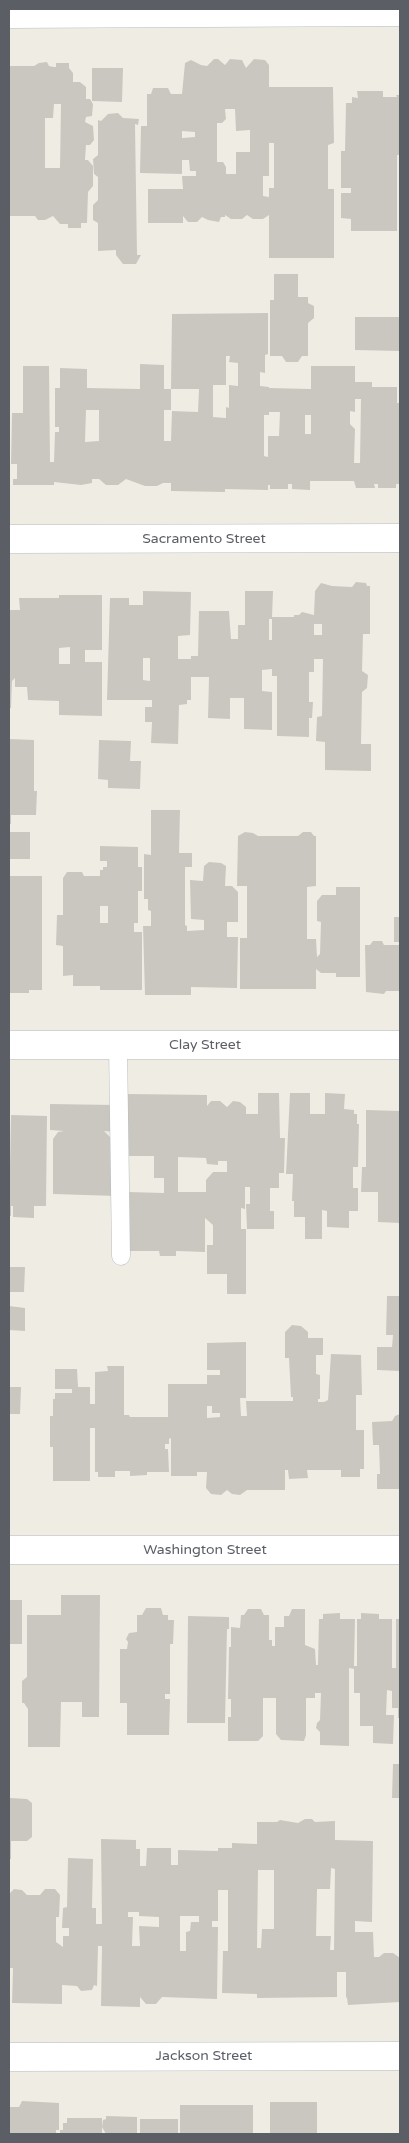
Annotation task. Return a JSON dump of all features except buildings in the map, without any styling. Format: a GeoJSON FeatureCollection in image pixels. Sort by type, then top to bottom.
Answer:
{"type":"FeatureCollection","features":[{"type":"Feature","properties":{"kind":"street"},"geometry":{"type":"LineString","coordinates":[[9,14],[400,12]]}},
{"type":"Feature","properties":{"kind":"street","name":"Sacramento Street"},"geometry":{"type":"LineString","coordinates":[[9,539],[400,538]]}},
{"type":"Feature","properties":{"kind":"street","name":"Clay Street"},"geometry":{"type":"LineString","coordinates":[[9,1045],[400,1045]]}},
{"type":"Feature","properties":{"kind":"street","name":"Washington Street"},"geometry":{"type":"LineString","coordinates":[[9,1550],[400,1550]]}},
{"type":"Feature","properties":{"kind":"street","name":"Jackson Street"},"geometry":{"type":"LineString","coordinates":[[9,2057],[400,2056]]}},
{"type":"Feature","properties":{"kind":"lane"},"geometry":{"type":"LineString","coordinates":[[118,1045],[121,1256]]}}]}
